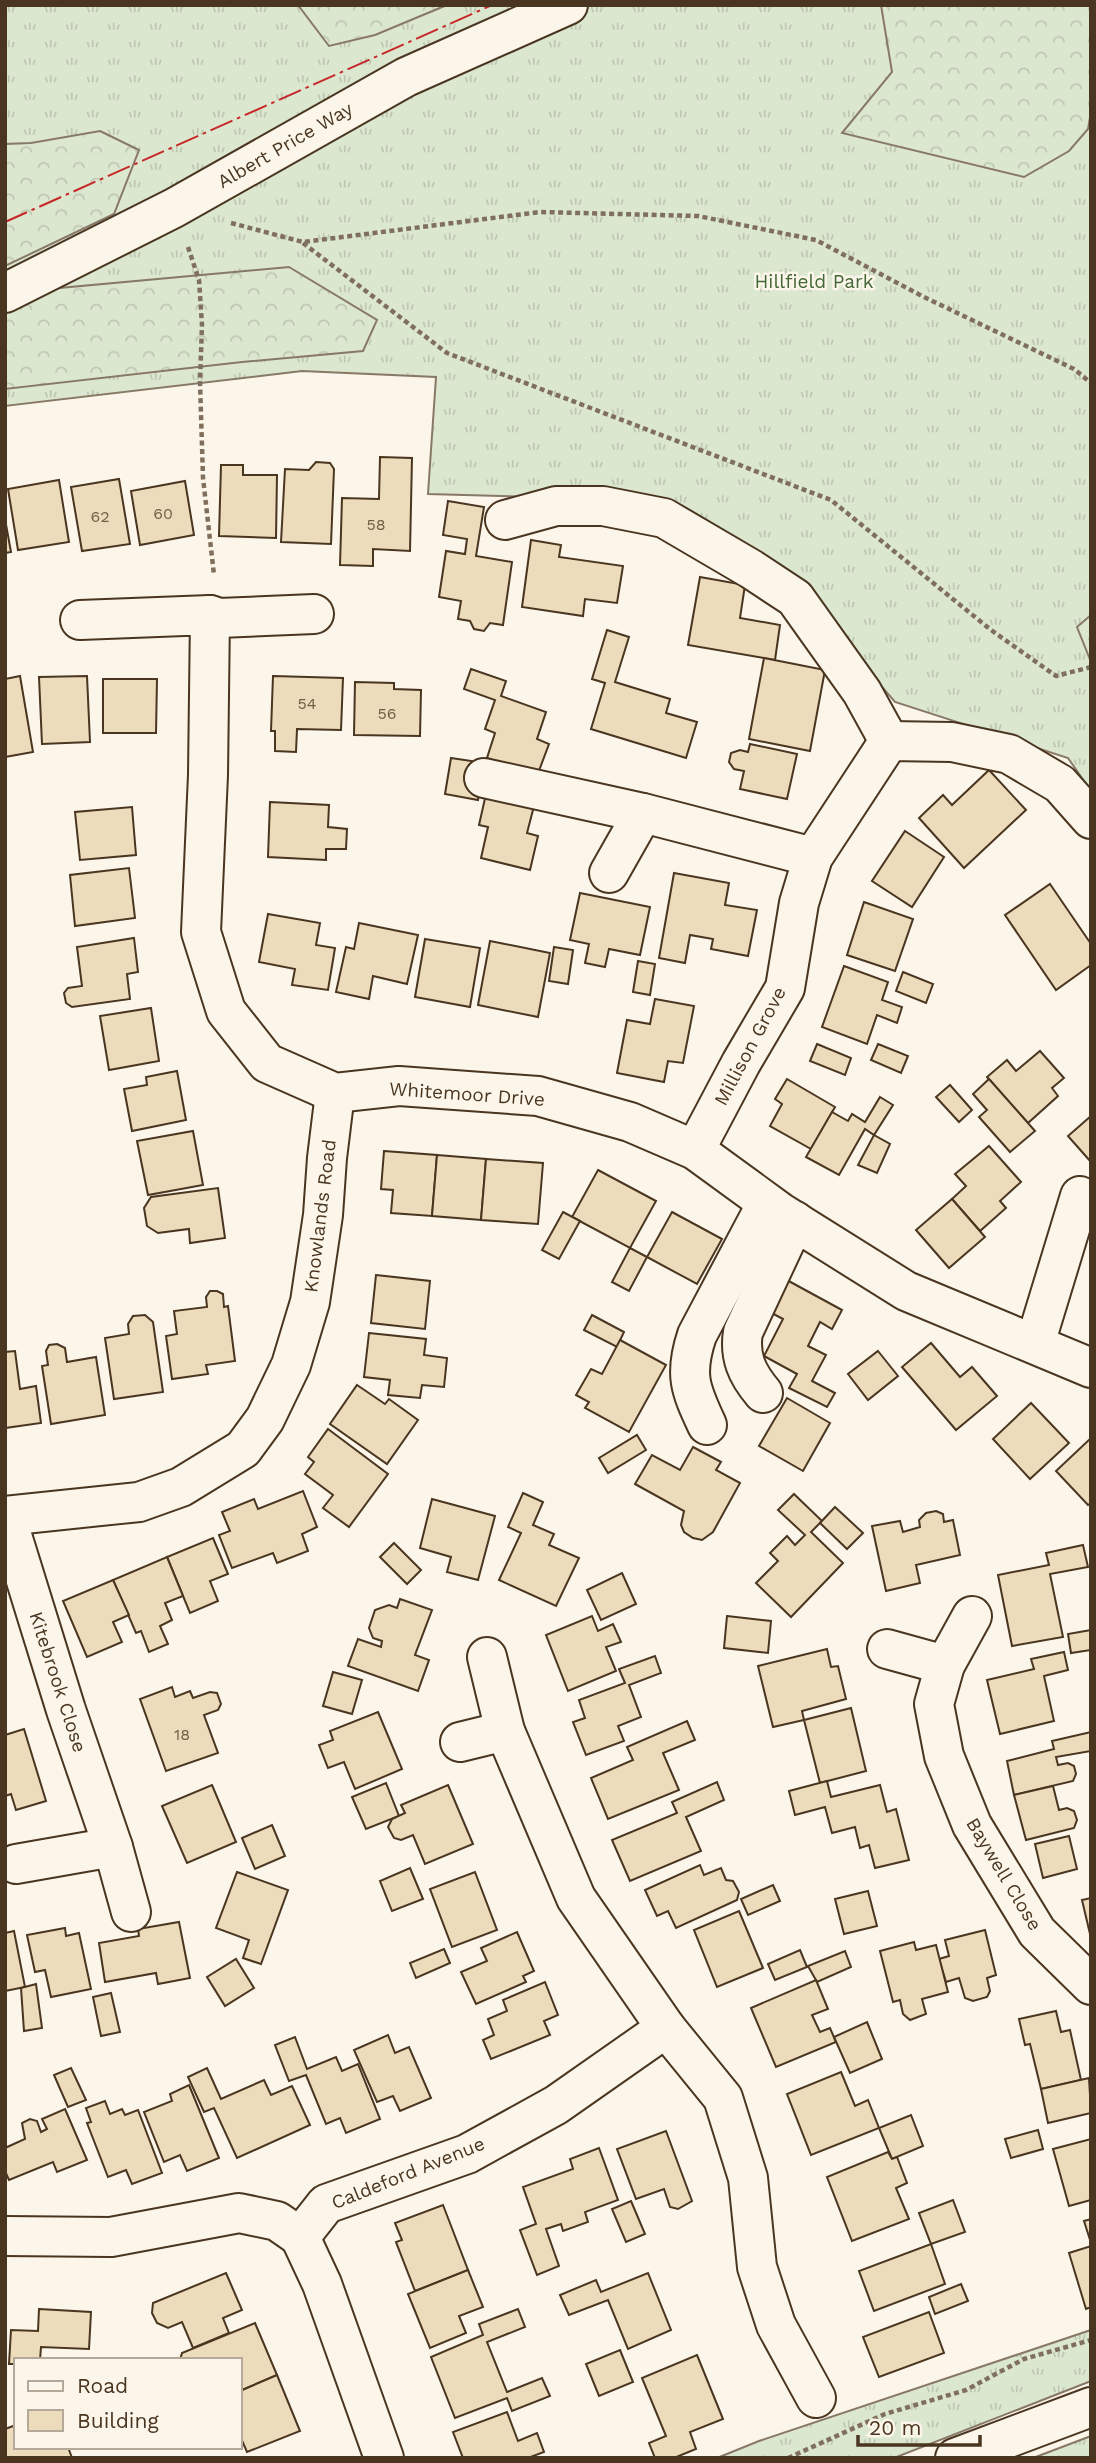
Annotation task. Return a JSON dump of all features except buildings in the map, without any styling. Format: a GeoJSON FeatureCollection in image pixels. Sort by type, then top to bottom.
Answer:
{"type":"FeatureCollection","features":[{"type":"Feature","properties":{"kind":"street","name":"Albert Price Way"},"geometry":{"type":"LineString","coordinates":[[5,293],[174,208],[406,77],[568,5]]}},
{"type":"Feature","properties":{"kind":"street"},"geometry":{"type":"LineString","coordinates":[[505,520],[556,506],[603,506],[664,518],[795,598],[862,692],[889,741],[952,742],[1009,754],[1060,784],[1091,819]]}},
{"type":"Feature","properties":{"kind":"street"},"geometry":{"type":"LineString","coordinates":[[80,620],[314,614]]}},
{"type":"Feature","properties":{"kind":"street"},"geometry":{"type":"LineString","coordinates":[[214,616],[201,932],[226,1011],[267,1063],[335,1093]]}},
{"type":"Feature","properties":{"kind":"street","name":"Millison Grove"},"geometry":{"type":"LineString","coordinates":[[695,1150],[785,988],[799,902],[813,857],[889,741]]}},
{"type":"Feature","properties":{"kind":"street"},"geometry":{"type":"LineString","coordinates":[[484,778],[643,813],[813,857]]}},
{"type":"Feature","properties":{"kind":"street"},"geometry":{"type":"LineString","coordinates":[[609,873],[643,813]]}},
{"type":"Feature","properties":{"kind":"street","name":"Whitemoor Drive"},"geometry":{"type":"LineString","coordinates":[[335,1093],[399,1086],[538,1096],[630,1122],[695,1150],[781,1212],[906,1291],[1091,1368]]}},
{"type":"Feature","properties":{"kind":"street","name":"Knowlands Road"},"geometry":{"type":"LineString","coordinates":[[5,1516],[139,1502],[181,1487],[243,1449],[265,1419],[291,1365],[310,1302],[323,1215],[335,1093]]}},
{"type":"Feature","properties":{"kind":"street"},"geometry":{"type":"LineString","coordinates":[[1035,1344],[1080,1196]]}},
{"type":"Feature","properties":{"kind":"street"},"geometry":{"type":"LineString","coordinates":[[763,1393],[750,1378],[741,1348],[743,1332],[781,1212]]}},
{"type":"Feature","properties":{"kind":"street"},"geometry":{"type":"LineString","coordinates":[[707,1425],[693,1396],[690,1357],[697,1335],[781,1212]]}},
{"type":"Feature","properties":{"kind":"street","name":"Kitebrook Close"},"geometry":{"type":"LineString","coordinates":[[5,1516],[65,1710],[113,1847],[131,1912]]}},
{"type":"Feature","properties":{"kind":"street","name":"Baywell Close"},"geometry":{"type":"LineString","coordinates":[[972,1616],[945,1665],[934,1704],[944,1756],[972,1825],[1037,1932],[1091,1985]]}},
{"type":"Feature","properties":{"kind":"street"},"geometry":{"type":"LineString","coordinates":[[887,1649],[945,1665]]}},
{"type":"Feature","properties":{"kind":"street"},"geometry":{"type":"LineString","coordinates":[[487,1657],[505,1731],[576,1898],[666,2028],[723,2098],[748,2178],[757,2267],[776,2325],[816,2398]]}},
{"type":"Feature","properties":{"kind":"street"},"geometry":{"type":"LineString","coordinates":[[460,1742],[505,1731]]}},
{"type":"Feature","properties":{"kind":"street"},"geometry":{"type":"LineString","coordinates":[[16,1864],[113,1847]]}},
{"type":"Feature","properties":{"kind":"street","name":"Caldeford Avenue"},"geometry":{"type":"LineString","coordinates":[[300,2237],[326,2204],[467,2154],[556,2105],[666,2028]]}},
{"type":"Feature","properties":{"kind":"street"},"geometry":{"type":"LineString","coordinates":[[5,2236],[111,2237],[239,2213],[277,2221],[300,2237],[322,2284],[384,2458]]}},
{"type":"Feature","properties":{"kind":"street"},"geometry":{"type":"LineString","coordinates":[[955,2458],[1091,2407]]}},
{"type":"Feature","properties":{"kind":"path"},"geometry":{"type":"LineString","coordinates":[[174,208],[199,280],[203,478],[214,616]]}},
{"type":"Feature","properties":{"kind":"path"},"geometry":{"type":"LineString","coordinates":[[223,221],[303,242],[540,212],[698,216],[816,240],[923,297],[1074,369],[1091,383]]}},
{"type":"Feature","properties":{"kind":"path"},"geometry":{"type":"LineString","coordinates":[[303,242],[447,353],[831,500],[991,630],[1056,676],[1091,667]]}},
{"type":"Feature","properties":{"kind":"path"},"geometry":{"type":"LineString","coordinates":[[788,2458],[884,2414],[965,2390],[1024,2359],[1091,2340]]}},
{"type":"Feature","properties":{"kind":"green space","name":"Hillfield Park"},"geometry":{"type":"Polygon","coordinates":[[[5,5],[1091,5],[1091,791],[1068,758],[895,702],[783,572],[638,500],[428,494],[436,377],[302,371],[5,406],[5,5]]]}},
{"type":"Feature","properties":{"kind":"green space"},"geometry":{"type":"Polygon","coordinates":[[[298,5],[447,5],[375,35],[329,46],[298,5]]]}},
{"type":"Feature","properties":{"kind":"green space"},"geometry":{"type":"Polygon","coordinates":[[[881,5],[1091,5],[1091,112],[1088,129],[1069,151],[1024,177],[842,133],[892,72],[881,5]]]}},
{"type":"Feature","properties":{"kind":"green space"},"geometry":{"type":"Polygon","coordinates":[[[100,131],[139,150],[114,214],[5,266],[5,144],[31,143],[100,131]]]}},
{"type":"Feature","properties":{"kind":"green space"},"geometry":{"type":"Polygon","coordinates":[[[289,267],[377,320],[363,351],[5,389],[5,293],[289,267]]]}},
{"type":"Feature","properties":{"kind":"green space"},"geometry":{"type":"Polygon","coordinates":[[[1091,615],[1091,662],[1077,627],[1091,615]]]}},
{"type":"Feature","properties":{"kind":"green space"},"geometry":{"type":"Polygon","coordinates":[[[1091,2330],[1091,2381],[894,2458],[717,2458],[759,2441],[1091,2330]]]}},
{"type":"Feature","properties":{"kind":"green space"},"geometry":{"type":"Polygon","coordinates":[[[1091,2436],[1091,2458],[1033,2458],[1091,2436]]]}},
{"type":"Feature","properties":{"kind":"power"},"geometry":{"type":"LineString","coordinates":[[5,222],[492,5]]}}]}
